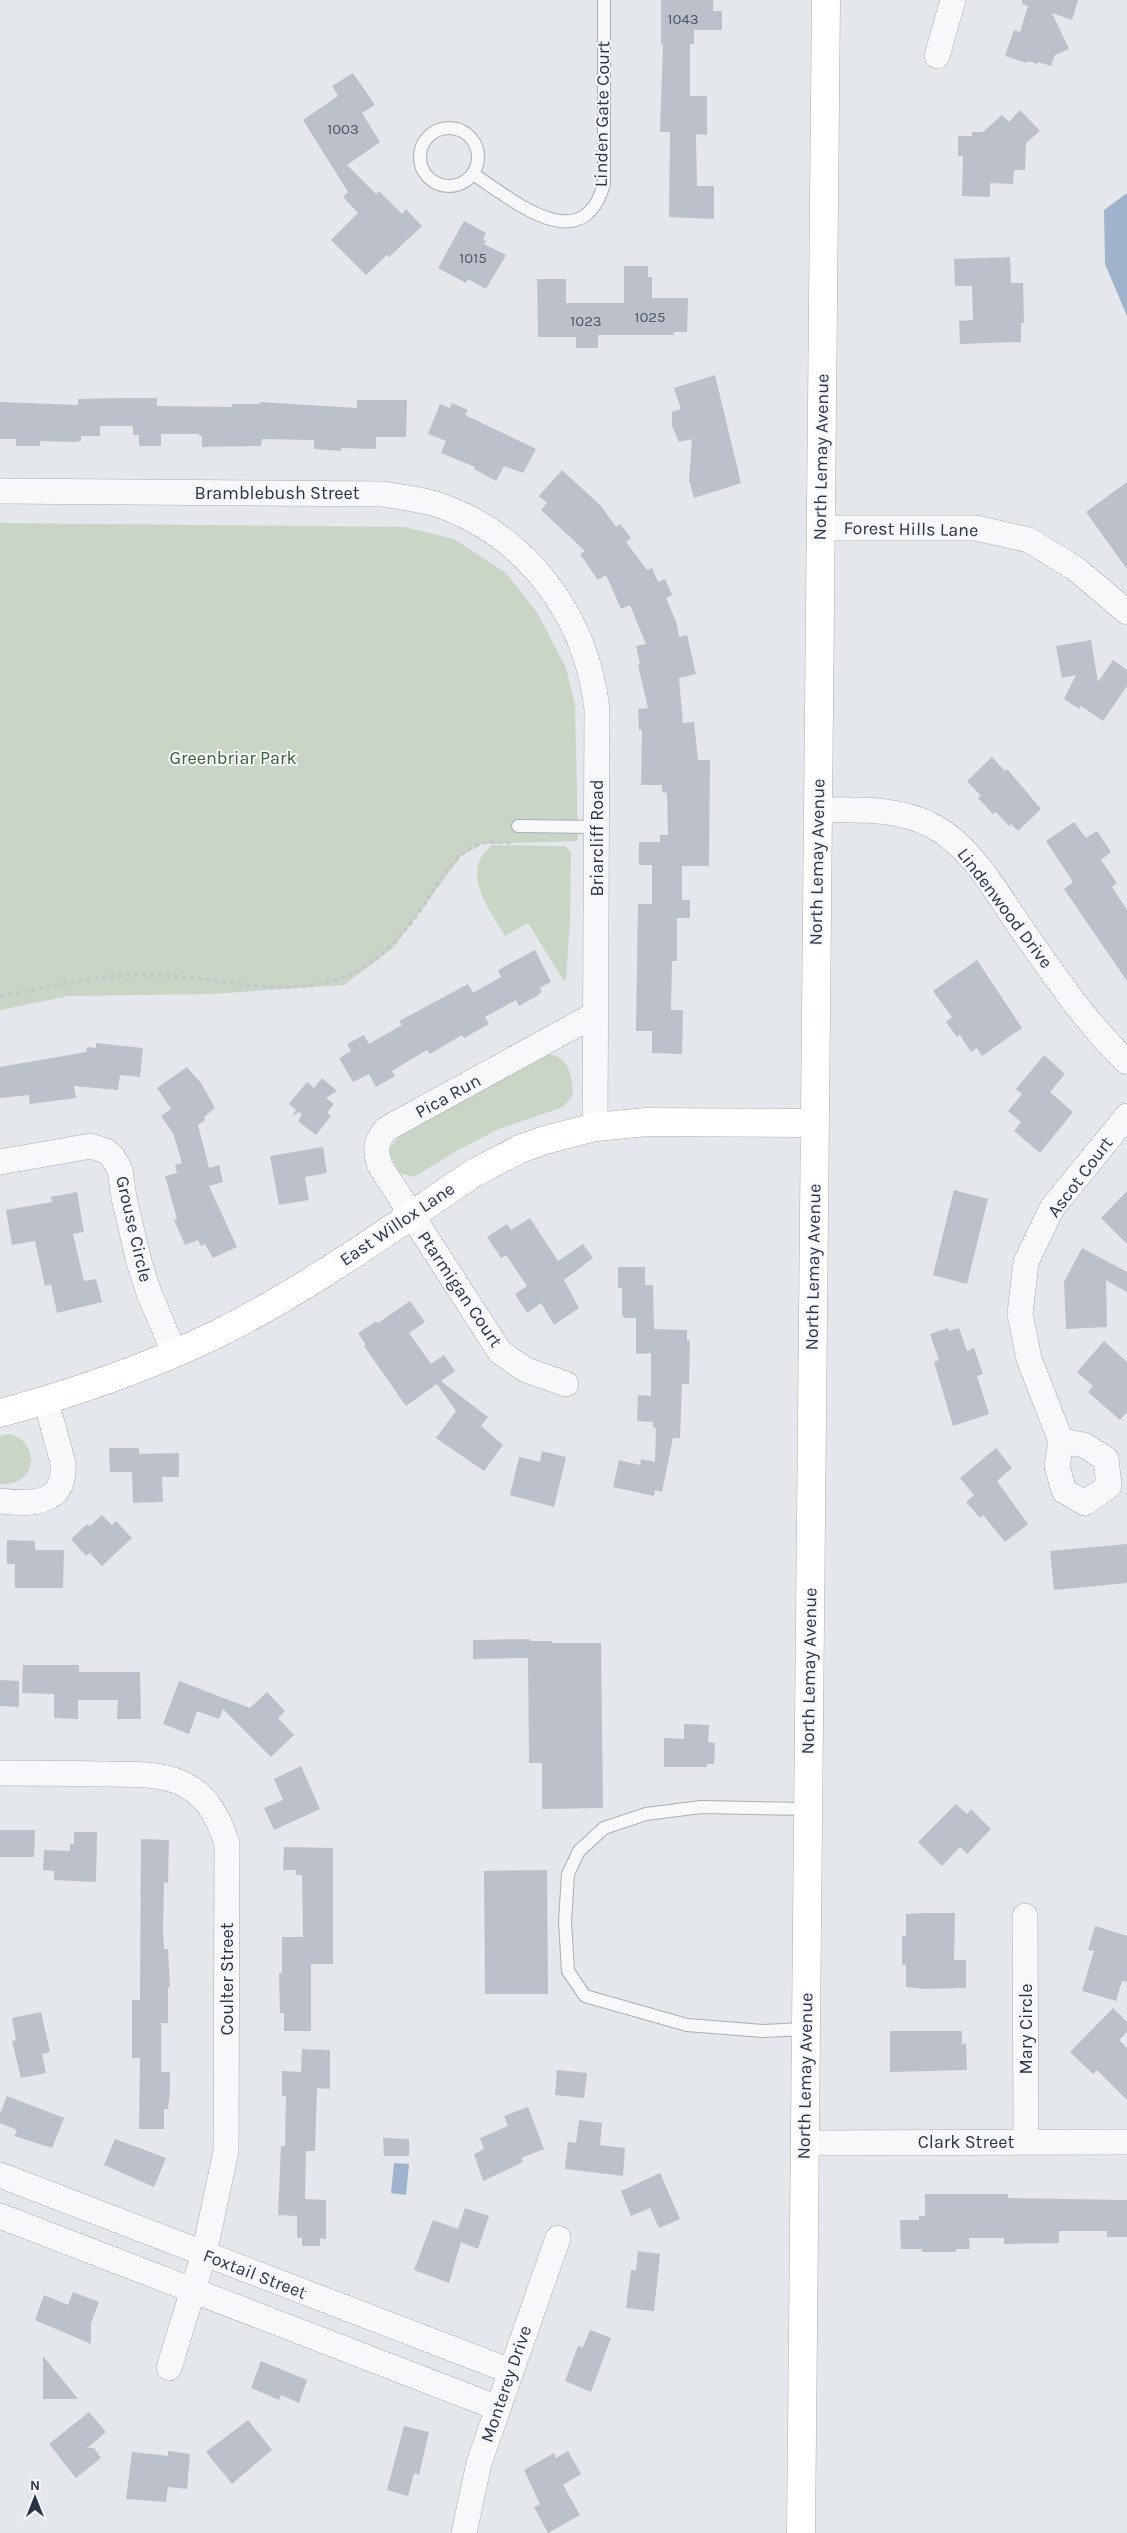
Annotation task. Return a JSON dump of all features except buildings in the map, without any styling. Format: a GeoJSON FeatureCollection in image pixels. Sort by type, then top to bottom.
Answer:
{"type":"FeatureCollection","features":[{"type":"Feature","properties":{"kind":"main road","name":"North Lemay Avenue"},"geometry":{"type":"LineString","coordinates":[[801,2533],[826,0]]}},
{"type":"Feature","properties":{"kind":"main road","name":"East Willox Lane"},"geometry":{"type":"LineString","coordinates":[[0,1413],[46,1401],[100,1383],[175,1354],[218,1334],[297,1290],[497,1160],[545,1140],[595,1127],[647,1122],[815,1123]]}},
{"type":"Feature","properties":{"kind":"street"},"geometry":{"type":"LineString","coordinates":[[937,56],[953,0]]}},
{"type":"Feature","properties":{"kind":"street","name":"Bramblebush Street"},"geometry":{"type":"LineString","coordinates":[[0,491],[384,494],[434,504],[474,520],[509,544],[533,566]]}},
{"type":"Feature","properties":{"kind":"street","name":"Forest Hills Lane"},"geometry":{"type":"LineString","coordinates":[[820,528],[976,528],[1029,540],[1076,569],[1127,612]]}},
{"type":"Feature","properties":{"kind":"street","name":"Briarcliff Road"},"geometry":{"type":"LineString","coordinates":[[533,566],[565,608],[575,627],[590,667],[597,709],[595,1127]]}},
{"type":"Feature","properties":{"kind":"street","name":"Lindenwood Drive"},"geometry":{"type":"LineString","coordinates":[[818,810],[874,810],[901,814],[932,826],[960,845],[1101,1037],[1127,1062]]}},
{"type":"Feature","properties":{"kind":"street","name":"Pica Run"},"geometry":{"type":"LineString","coordinates":[[411,1215],[380,1166],[376,1148],[381,1135],[386,1129],[596,1014]]}},
{"type":"Feature","properties":{"kind":"street","name":"Ascot Court"},"geometry":{"type":"LineString","coordinates":[[1061,1441],[1028,1359],[1020,1314],[1026,1262],[1052,1208],[1127,1116]]}},
{"type":"Feature","properties":{"kind":"street","name":"Grouse Circle"},"geometry":{"type":"LineString","coordinates":[[0,1162],[91,1146],[106,1151],[112,1156],[120,1170],[139,1262],[149,1293],[175,1354]]}},
{"type":"Feature","properties":{"kind":"street","name":"Ptarmigan Court"},"geometry":{"type":"LineString","coordinates":[[411,1215],[500,1352],[526,1370],[566,1384]]}},
{"type":"Feature","properties":{"kind":"street"},"geometry":{"type":"LineString","coordinates":[[0,1501],[25,1504],[39,1502],[53,1494],[58,1487],[63,1471],[63,1463],[46,1401]]}},
{"type":"Feature","properties":{"kind":"street","name":"Coulter Street"},"geometry":{"type":"LineString","coordinates":[[0,1772],[162,1776],[185,1784],[205,1799],[220,1820],[227,1844],[226,2151],[204,2254],[169,2368]]}},
{"type":"Feature","properties":{"kind":"street","name":"Mary Circle"},"geometry":{"type":"LineString","coordinates":[[1024,1916],[1026,2142]]}},
{"type":"Feature","properties":{"kind":"street","name":"Clark Street"},"geometry":{"type":"LineString","coordinates":[[805,2143],[1127,2142]]}},
{"type":"Feature","properties":{"kind":"street","name":"Foxtail Street"},"geometry":{"type":"LineString","coordinates":[[0,2175],[510,2372]]}},
{"type":"Feature","properties":{"kind":"street"},"geometry":{"type":"LineString","coordinates":[[0,2216],[498,2408]]}},
{"type":"Feature","properties":{"kind":"street","name":"Monterey Drive"},"geometry":{"type":"LineString","coordinates":[[464,2533],[479,2463],[558,2238]]}},
{"type":"Feature","properties":{"kind":"lane","name":"Linden Gate Court"},"geometry":{"type":"LineString","coordinates":[[474,174],[538,216],[555,221],[577,220],[592,210],[599,199],[604,184],[604,0]]}},
{"type":"Feature","properties":{"kind":"lane"},"geometry":{"type":"LineString","coordinates":[[449,128],[466,133],[477,148],[479,157],[474,174],[467,181],[449,187],[431,182],[420,167],[420,148],[425,140],[440,129],[449,128]]}},
{"type":"Feature","properties":{"kind":"lane"},"geometry":{"type":"LineString","coordinates":[[518,826],[597,827]]}},
{"type":"Feature","properties":{"kind":"lane"},"geometry":{"type":"LineString","coordinates":[[806,2029],[763,2031],[687,2025],[585,1996],[568,1970],[564,1921],[568,1874],[579,1851],[604,1828],[646,1814],[701,1807],[808,1809]]}},
{"type":"Feature","properties":{"kind":"path"},"geometry":{"type":"LineString","coordinates":[[0,996],[106,977],[151,974],[211,979],[264,987],[301,988],[324,983],[365,966],[391,946],[419,912],[449,869],[465,852],[483,843],[520,842]]}},
{"type":"Feature","properties":{"kind":"green space","name":"Greenbriar Park"},"geometry":{"type":"Polygon","coordinates":[[[0,523],[404,527],[454,539],[506,573],[538,614],[566,668],[575,705],[578,841],[483,844],[462,855],[393,948],[344,985],[211,994],[69,996],[0,1010],[0,523]]]}},
{"type":"Feature","properties":{"kind":"green space"},"geometry":{"type":"Polygon","coordinates":[[[493,845],[565,846],[571,852],[570,921],[566,978],[564,981],[528,923],[505,936],[491,914],[477,877],[478,866],[483,855],[493,845]]]}},
{"type":"Feature","properties":{"kind":"green space"},"geometry":{"type":"Polygon","coordinates":[[[548,1054],[561,1059],[565,1063],[572,1081],[573,1095],[563,1107],[499,1129],[458,1150],[414,1177],[400,1173],[389,1154],[389,1149],[399,1136],[548,1054]]]}},
{"type":"Feature","properties":{"kind":"green space"},"geometry":{"type":"Polygon","coordinates":[[[9,1434],[19,1438],[26,1445],[30,1453],[31,1462],[28,1471],[22,1478],[13,1483],[0,1484],[0,1436],[9,1434]]]}},
{"type":"Feature","properties":{"kind":"water"},"geometry":{"type":"Polygon","coordinates":[[[1127,193],[1127,316],[1105,264],[1104,210],[1127,193]]]}},
{"type":"Feature","properties":{"kind":"water"},"geometry":{"type":"Polygon","coordinates":[[[394,2163],[409,2164],[406,2195],[391,2193],[394,2163]]]}}]}
